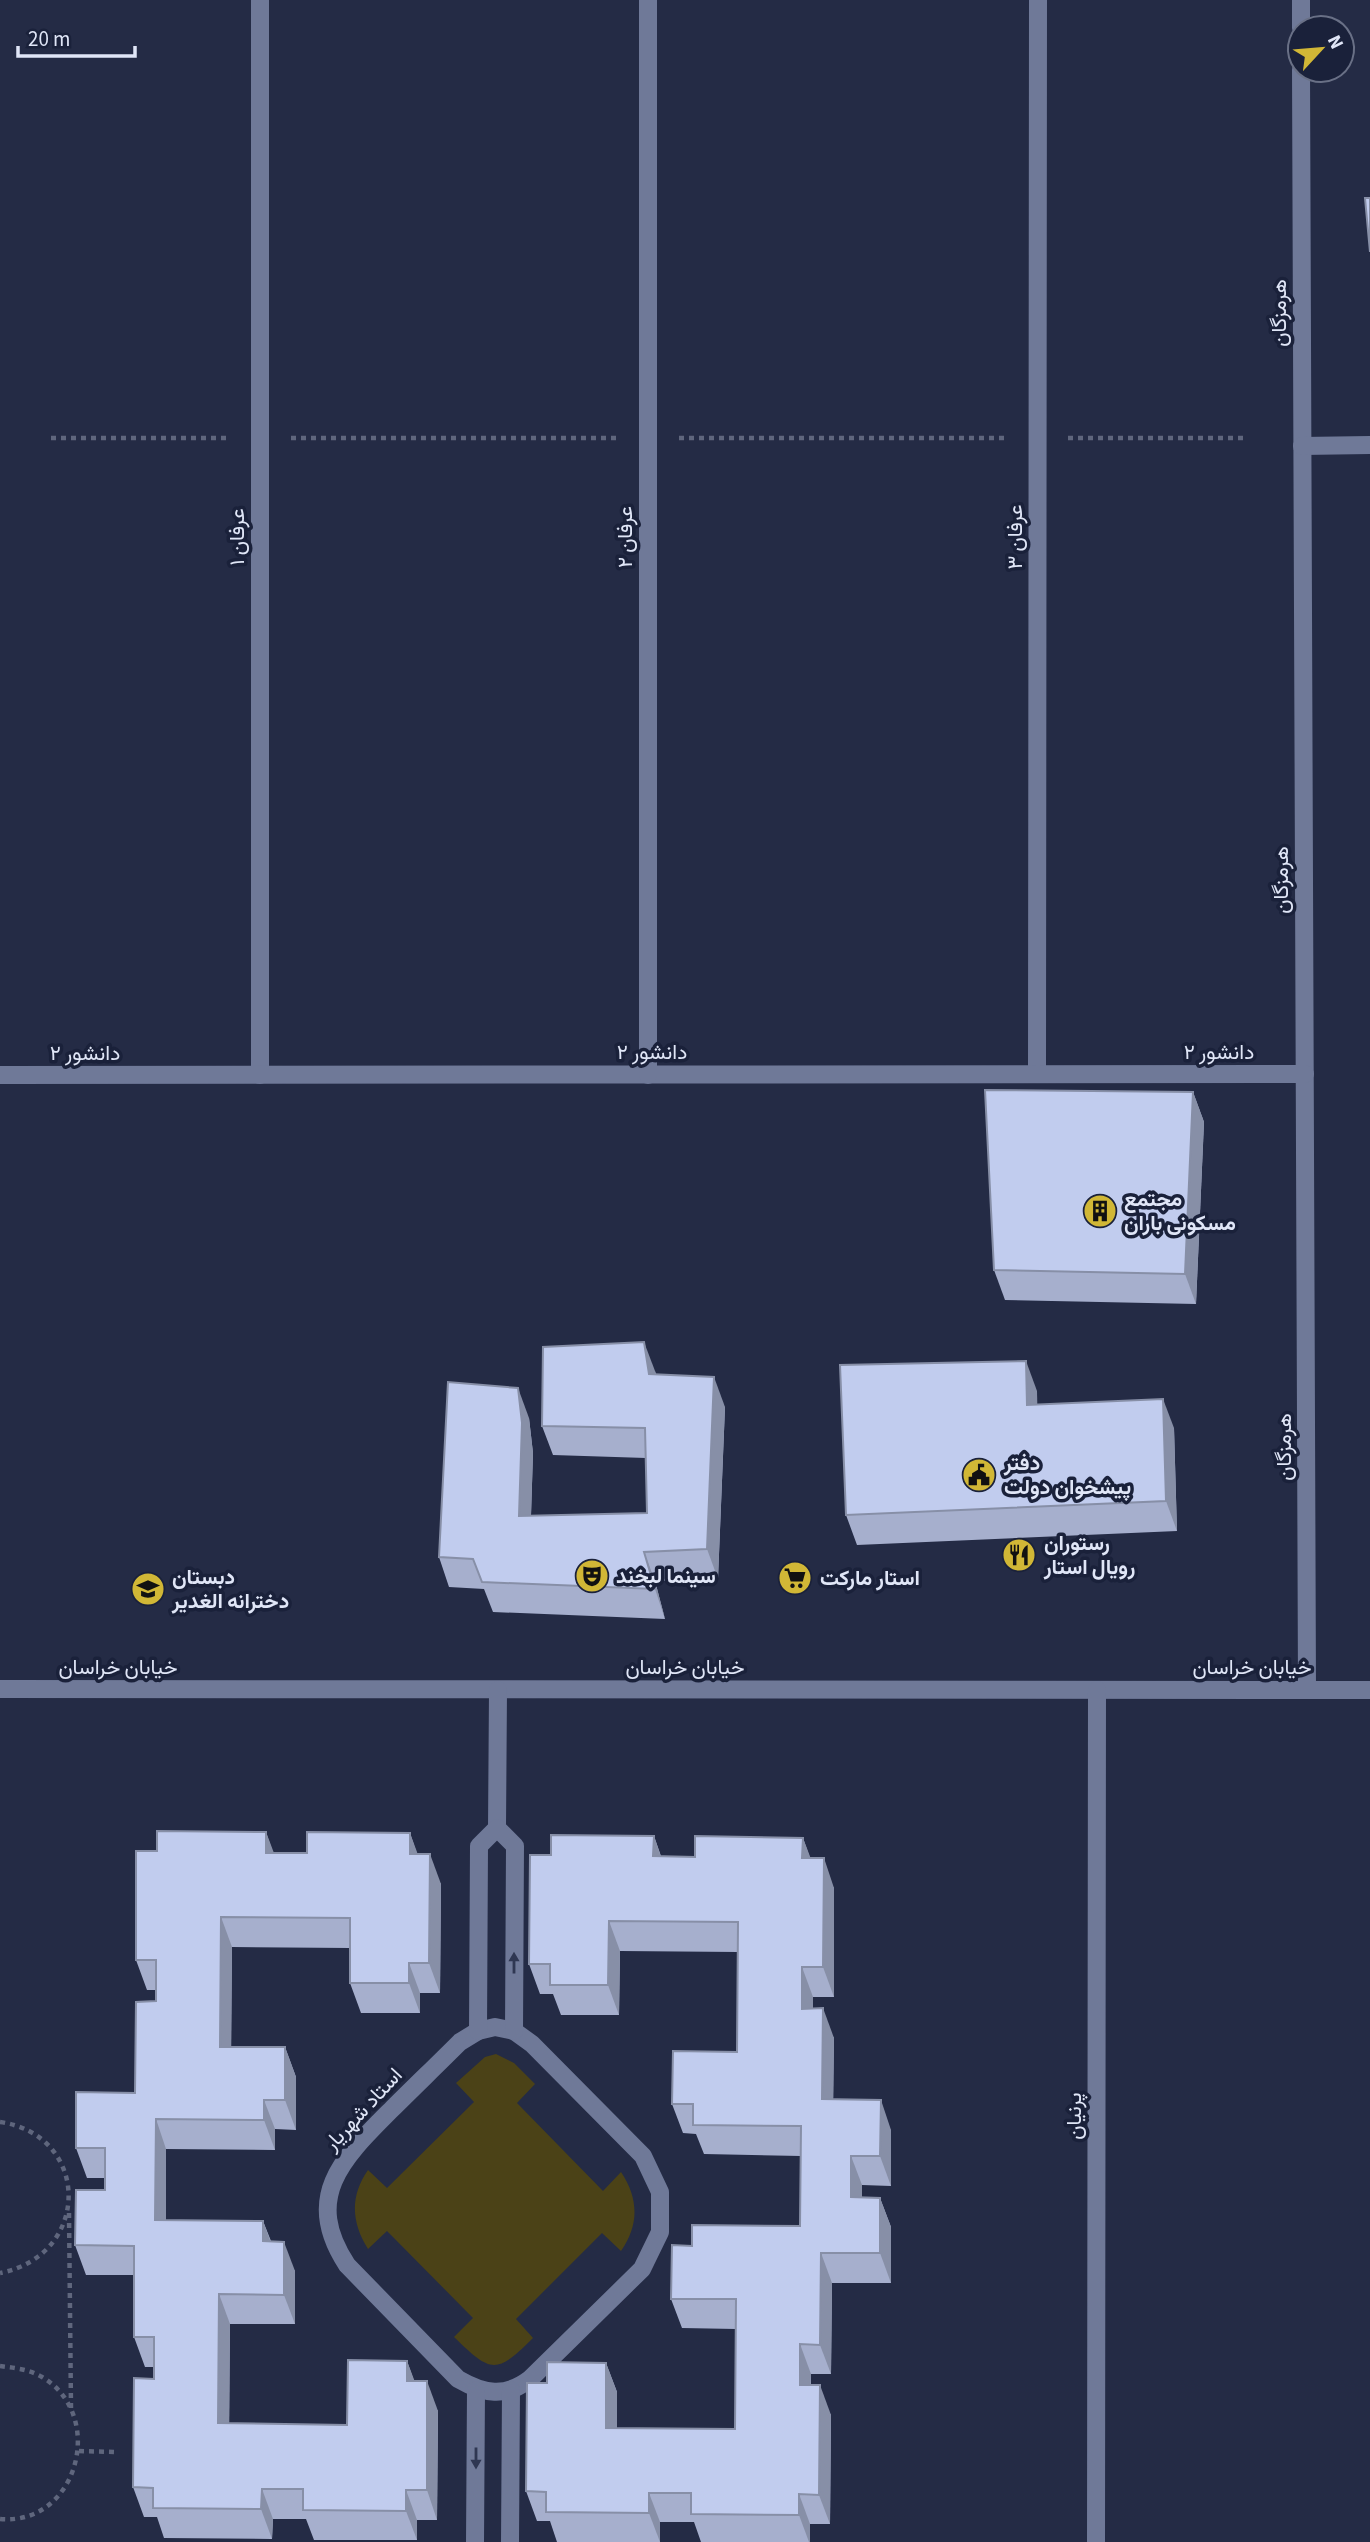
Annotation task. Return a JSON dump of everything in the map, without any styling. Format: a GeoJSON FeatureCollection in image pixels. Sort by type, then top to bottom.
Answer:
{"type":"FeatureCollection","features":[{"type":"Feature","properties":{"kind":"street","name":"عرفان ۱"},"geometry":{"type":"LineString","coordinates":[[260,0],[260,1075]]}},
{"type":"Feature","properties":{"kind":"street","name":"عرفان ۲"},"geometry":{"type":"LineString","coordinates":[[648,0],[648,1075]]}},
{"type":"Feature","properties":{"kind":"street","name":"عرفان ۳"},"geometry":{"type":"LineString","coordinates":[[1037,1074],[1038,0]]}},
{"type":"Feature","properties":{"kind":"street","name":"هرمزگان"},"geometry":{"type":"LineString","coordinates":[[1301,84],[1307,1690]]}},
{"type":"Feature","properties":{"kind":"street"},"geometry":{"type":"LineString","coordinates":[[1302,446],[1370,445]]}},
{"type":"Feature","properties":{"kind":"street","name":"دانشور ۲"},"geometry":{"type":"LineString","coordinates":[[0,1075],[1305,1074]]}},
{"type":"Feature","properties":{"kind":"street","name":"خیابان خراسان"},"geometry":{"type":"LineString","coordinates":[[0,1689],[1370,1690]]}},
{"type":"Feature","properties":{"kind":"street"},"geometry":{"type":"LineString","coordinates":[[475,2542],[476,2390],[493,2394],[511,2390],[530,2379],[642,2269],[660,2232],[662,2212],[660,2192],[643,2156],[532,2044],[514,2031],[495,2027],[478,2031],[479,1846],[497,1828],[498,1690]]}},
{"type":"Feature","properties":{"kind":"street","name":"پرنیان"},"geometry":{"type":"LineString","coordinates":[[1096,2542],[1097,1690]]}},
{"type":"Feature","properties":{"kind":"street"},"geometry":{"type":"LineString","coordinates":[[497,1828],[515,1846],[514,2031]]}},
{"type":"Feature","properties":{"kind":"street","name":"استاد شهریار"},"geometry":{"type":"LineString","coordinates":[[476,2390],[458,2379],[347,2265],[336,2248],[327,2209],[330,2189],[348,2153],[460,2042],[478,2031]]}},
{"type":"Feature","properties":{"kind":"street"},"geometry":{"type":"LineString","coordinates":[[510,2542],[511,2390]]}},
{"type":"Feature","properties":{"kind":"path"},"geometry":{"type":"LineString","coordinates":[[51,438],[229,438]]}},
{"type":"Feature","properties":{"kind":"path"},"geometry":{"type":"LineString","coordinates":[[291,438],[617,438]]}},
{"type":"Feature","properties":{"kind":"path"},"geometry":{"type":"LineString","coordinates":[[679,438],[1006,438]]}},
{"type":"Feature","properties":{"kind":"path"},"geometry":{"type":"LineString","coordinates":[[1068,438],[1244,438]]}},
{"type":"Feature","properties":{"kind":"path"},"geometry":{"type":"LineString","coordinates":[[0,2122],[16,2124],[38,2135],[55,2152],[65,2175],[69,2198],[71,2408]]}},
{"type":"Feature","properties":{"kind":"path"},"geometry":{"type":"LineString","coordinates":[[0,2273],[20,2270],[40,2259],[55,2242],[66,2222],[69,2198]]}},
{"type":"Feature","properties":{"kind":"path"},"geometry":{"type":"LineString","coordinates":[[0,2366],[42,2376],[59,2390],[71,2408],[78,2429],[79,2451],[68,2481],[47,2506],[27,2515],[0,2519]]}},
{"type":"Feature","properties":{"kind":"path"},"geometry":{"type":"LineString","coordinates":[[79,2451],[114,2452]]}},
{"type":"Feature","properties":{"kind":"shaded area"},"geometry":{"type":"Polygon","coordinates":[[[496,2054],[514,2063],[535,2084],[517,2103],[603,2191],[621,2172],[631,2192],[635,2212],[631,2231],[621,2251],[602,2233],[516,2319],[533,2338],[510,2359],[494,2365],[477,2358],[454,2337],[473,2318],[387,2231],[368,2249],[358,2229],[355,2209],[358,2190],[368,2170],[387,2188],[474,2102],[456,2083],[485,2057],[496,2054]]]}},
{"type":"Feature","properties":{"kind":"building"},"geometry":{"type":"Polygon","coordinates":[[[1365,198],[1370,198],[1370,252],[1365,198]]]}},
{"type":"Feature","properties":{"kind":"building","name":"مجتمع مسکونی باران"},"geometry":{"type":"Polygon","coordinates":[[[985,1090],[1193,1092],[1185,1274],[994,1270],[985,1090]]]}},
{"type":"Feature","properties":{"kind":"building"},"geometry":{"type":"Polygon","coordinates":[[[644,1342],[649,1374],[714,1377],[707,1549],[644,1552],[655,1589],[482,1582],[473,1559],[439,1557],[448,1382],[518,1388],[522,1423],[519,1516],[647,1513],[645,1428],[542,1426],[543,1347],[644,1342]]]}},
{"type":"Feature","properties":{"kind":"building"},"geometry":{"type":"Polygon","coordinates":[[[1026,1361],[1027,1405],[1163,1399],[1166,1501],[846,1515],[840,1365],[1026,1361]]]}},
{"type":"Feature","properties":{"kind":"building"},"geometry":{"type":"Polygon","coordinates":[[[157,1831],[266,1832],[266,1853],[307,1853],[307,1832],[410,1833],[410,1854],[430,1854],[429,1963],[409,1963],[409,1983],[350,1983],[350,1918],[221,1917],[220,2047],[285,2047],[285,2100],[264,2100],[264,2120],[156,2119],[155,2220],[263,2221],[263,2241],[284,2242],[284,2295],[219,2294],[218,2423],[347,2425],[348,2360],[407,2361],[407,2381],[427,2381],[427,2490],[406,2490],[406,2511],[303,2510],[303,2489],[262,2489],[261,2509],[153,2508],[153,2488],[133,2487],[134,2378],[154,2379],[154,2337],[134,2337],[134,2246],[75,2245],[76,2190],[105,2190],[105,2148],[76,2148],[76,2092],[135,2093],[136,2002],[156,2001],[156,1960],[136,1960],[136,1851],[157,1851],[157,1831]]]}},
{"type":"Feature","properties":{"kind":"building"},"geometry":{"type":"Polygon","coordinates":[[[551,1835],[654,1836],[653,1856],[695,1857],[695,1836],[803,1838],[802,1858],[824,1858],[823,1967],[802,1967],[802,2009],[823,2008],[822,2099],[881,2100],[880,2156],[851,2156],[851,2197],[880,2198],[880,2253],[821,2253],[820,2345],[800,2344],[800,2385],[820,2385],[819,2495],[799,2494],[799,2515],[691,2514],[691,2493],[649,2493],[649,2513],[546,2512],[546,2492],[526,2491],[527,2383],[547,2383],[547,2362],[606,2363],[606,2428],[735,2429],[736,2299],[671,2299],[672,2245],[692,2246],[692,2225],[800,2226],[801,2126],[693,2125],[693,2104],[672,2104],[673,2051],[737,2052],[738,1922],[609,1921],[608,1985],[550,1985],[550,1964],[529,1964],[530,1855],[551,1855],[551,1835]]]}},
{"type":"Feature","properties":{"kind":"place","name":"مجتمع مسکونی باران"},"geometry":{"type":"Point","coordinates":[1100,1211]}},
{"type":"Feature","properties":{"kind":"place","name":"دفتر پیشخوان دولت"},"geometry":{"type":"Point","coordinates":[979,1475]}},
{"type":"Feature","properties":{"kind":"place","name":"رستوران رویال استار"},"geometry":{"type":"Point","coordinates":[1019,1555]}},
{"type":"Feature","properties":{"kind":"place","name":"سینما لبخند"},"geometry":{"type":"Point","coordinates":[592,1576]}},
{"type":"Feature","properties":{"kind":"place","name":"استار مارکت"},"geometry":{"type":"Point","coordinates":[795,1578]}},
{"type":"Feature","properties":{"kind":"place","name":"دبستان دخترانه الغدیر"},"geometry":{"type":"Point","coordinates":[148,1589]}}]}
